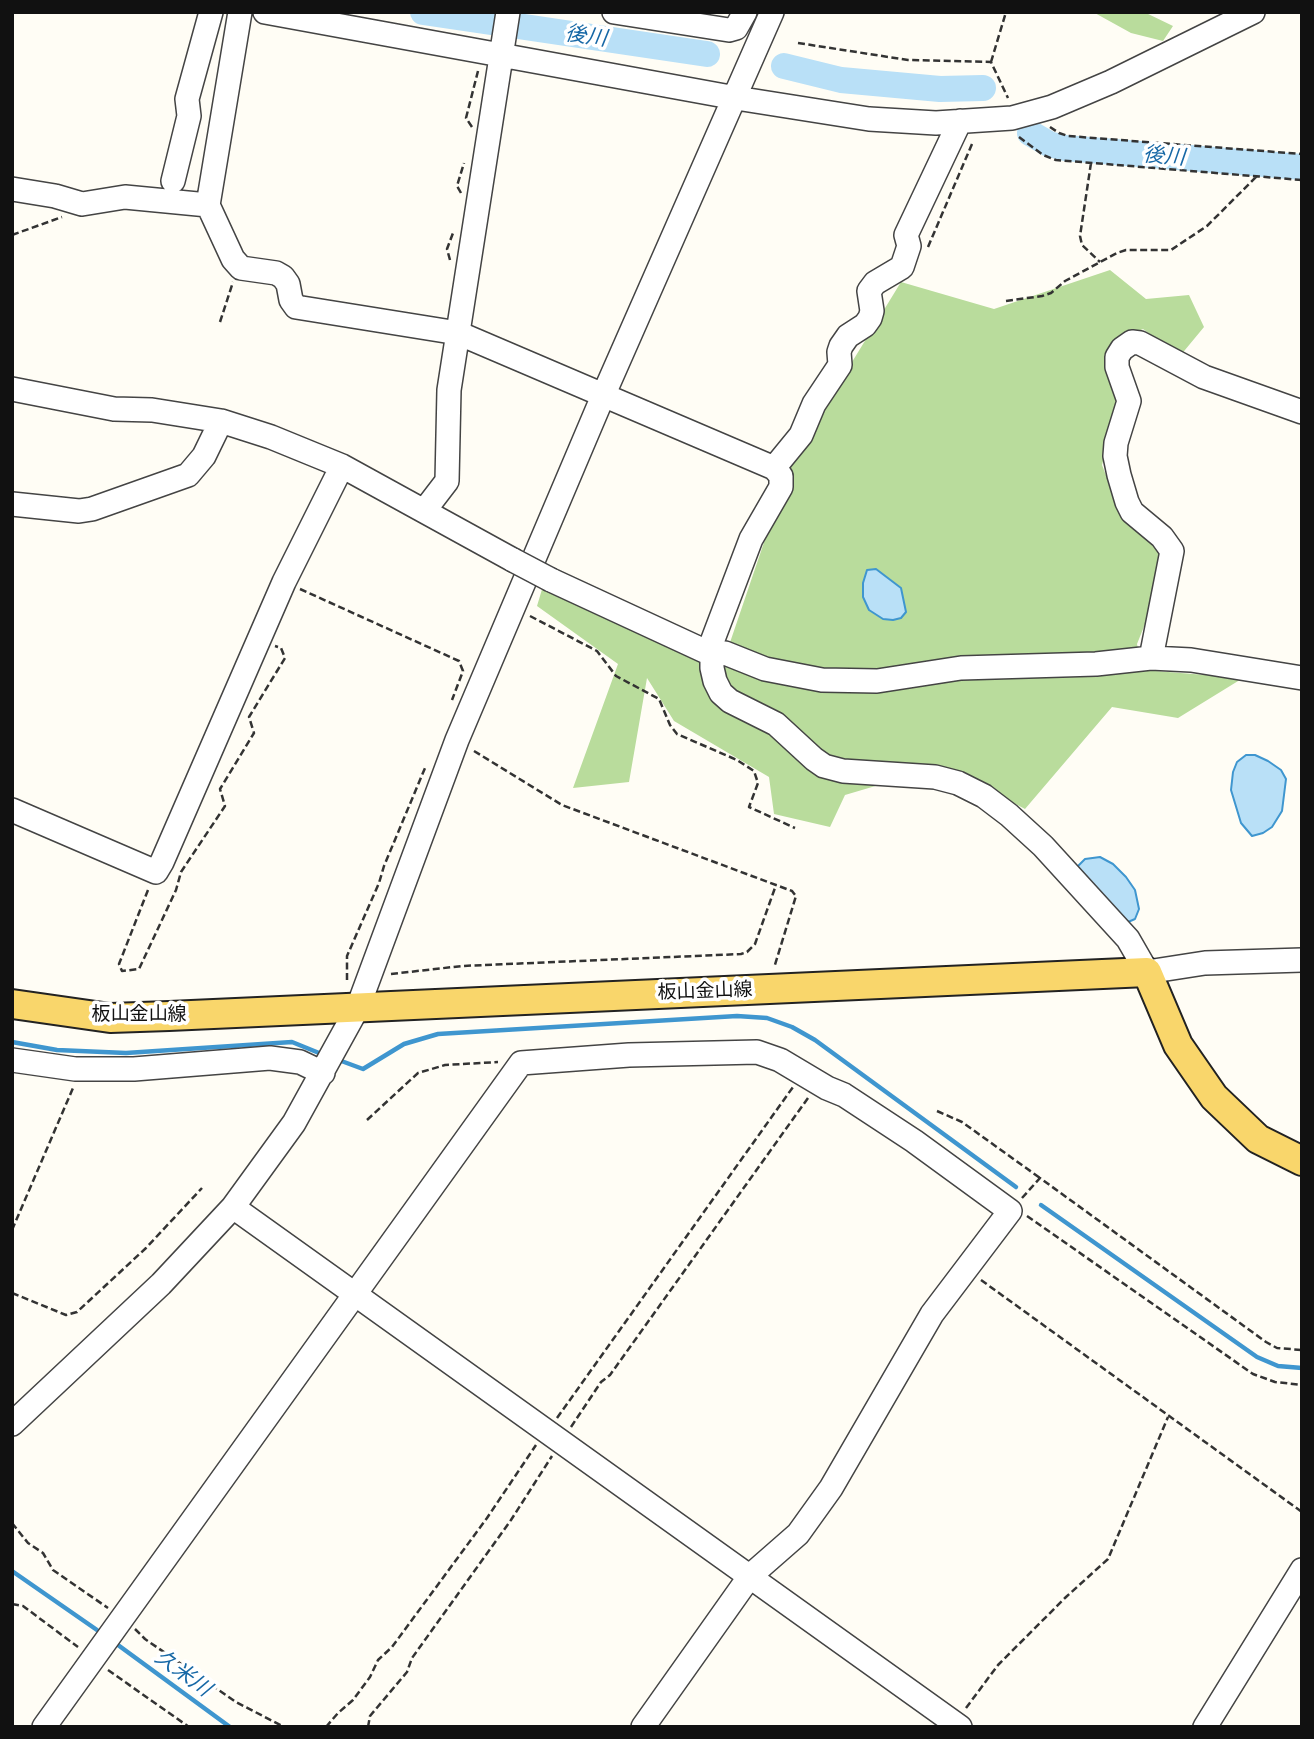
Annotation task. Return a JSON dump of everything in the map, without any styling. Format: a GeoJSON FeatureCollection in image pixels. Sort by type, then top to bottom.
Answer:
{"type":"FeatureCollection","features":[{"type":"Feature","properties":{"kind":"main road","name":"板山金山線"},"geometry":{"type":"LineString","coordinates":[[12,1004],[110,1018],[353,997],[768,988],[1147,972]]}},
{"type":"Feature","properties":{"kind":"main road"},"geometry":{"type":"LineString","coordinates":[[1147,972],[1178,1045],[1214,1097],[1258,1139],[1302,1161]]}},
{"type":"Feature","properties":{"kind":"street"},"geometry":{"type":"LineString","coordinates":[[173,181],[189,116],[187,99],[212,12]]}},
{"type":"Feature","properties":{"kind":"street"},"geometry":{"type":"LineString","coordinates":[[240,12],[208,205],[233,258],[241,268],[276,273],[283,277],[288,284],[291,300],[296,306],[458,333],[774,468],[781,475],[782,486],[751,539],[720,620],[711,654],[715,681],[721,693],[730,701],[776,724],[824,766],[843,771],[935,777],[958,783],[984,796],[1009,814],[1044,846],[1128,939],[1147,972],[1205,963],[1302,960]]}},
{"type":"Feature","properties":{"kind":"street"},"geometry":{"type":"LineString","coordinates":[[265,12],[736,98],[869,119],[936,123],[988,119],[1037,111],[1111,82],[1253,12]]}},
{"type":"Feature","properties":{"kind":"street"},"geometry":{"type":"LineString","coordinates":[[424,511],[447,481],[446,414],[508,12]]}},
{"type":"Feature","properties":{"kind":"street"},"geometry":{"type":"LineString","coordinates":[[614,12],[729,30],[736,28],[745,12]]}},
{"type":"Feature","properties":{"kind":"street"},"geometry":{"type":"LineString","coordinates":[[12,1424],[161,1283],[233,1207],[294,1123],[323,1073],[353,997],[369,976],[457,740],[513,607],[772,12]]}},
{"type":"Feature","properties":{"kind":"street"},"geometry":{"type":"LineString","coordinates":[[774,468],[801,435],[814,404],[840,365],[841,346],[848,336],[865,325],[870,318],[872,311],[869,290],[875,283],[902,267],[909,246],[906,235],[988,119]]}},
{"type":"Feature","properties":{"kind":"street"},"geometry":{"type":"LineString","coordinates":[[12,189],[55,195],[82,204],[125,197],[208,205]]}},
{"type":"Feature","properties":{"kind":"street"},"geometry":{"type":"LineString","coordinates":[[1151,658],[1172,551],[1162,537],[1132,512],[1126,502],[1115,456],[1116,443],[1129,401],[1117,367],[1117,357],[1122,349],[1132,342],[1140,343],[1204,377],[1302,412]]}},
{"type":"Feature","properties":{"kind":"street"},"geometry":{"type":"LineString","coordinates":[[12,389],[114,409],[152,410],[221,421],[271,437],[342,466],[551,580],[711,654],[725,653],[765,669],[793,676],[877,681],[961,668],[1096,664],[1151,658],[1191,660],[1302,678]]}},
{"type":"Feature","properties":{"kind":"street"},"geometry":{"type":"LineString","coordinates":[[12,503],[79,511],[92,509],[188,475],[204,456],[221,421]]}},
{"type":"Feature","properties":{"kind":"street"},"geometry":{"type":"LineString","coordinates":[[12,810],[156,872],[284,582],[342,466]]}},
{"type":"Feature","properties":{"kind":"street"},"geometry":{"type":"LineString","coordinates":[[44,1727],[520,1063],[745,1051],[780,1060],[844,1095],[1012,1209],[932,1314],[831,1488],[798,1534],[750,1576],[643,1727]]}},
{"type":"Feature","properties":{"kind":"street"},"geometry":{"type":"LineString","coordinates":[[12,1060],[75,1069],[134,1069],[270,1059],[300,1062],[323,1073]]}},
{"type":"Feature","properties":{"kind":"street"},"geometry":{"type":"LineString","coordinates":[[233,1207],[957,1725]]}},
{"type":"Feature","properties":{"kind":"street"},"geometry":{"type":"LineString","coordinates":[[1205,1727],[1302,1570]]}},
{"type":"Feature","properties":{"kind":"path"},"geometry":{"type":"LineString","coordinates":[[926,251],[979,127],[988,119],[1006,90],[991,62],[1006,12]]}},
{"type":"Feature","properties":{"kind":"path"},"geometry":{"type":"LineString","coordinates":[[799,43],[908,61],[991,62]]}},
{"type":"Feature","properties":{"kind":"path"},"geometry":{"type":"LineString","coordinates":[[1037,111],[1043,122],[1059,134],[1068,136],[1302,154]]}},
{"type":"Feature","properties":{"kind":"path"},"geometry":{"type":"LineString","coordinates":[[988,119],[1004,124],[1043,155],[1056,160],[1302,180]]}},
{"type":"Feature","properties":{"kind":"path"},"geometry":{"type":"LineString","coordinates":[[1091,163],[1080,236],[1082,245],[1100,262]]}},
{"type":"Feature","properties":{"kind":"path"},"geometry":{"type":"LineString","coordinates":[[1006,301],[1051,293],[1065,281],[1126,250],[1171,250],[1207,226],[1257,176]]}},
{"type":"Feature","properties":{"kind":"path"},"geometry":{"type":"LineString","coordinates":[[12,235],[64,216],[82,204]]}},
{"type":"Feature","properties":{"kind":"path"},"geometry":{"type":"LineString","coordinates":[[220,322],[228,292],[241,268]]}},
{"type":"Feature","properties":{"kind":"path"},"geometry":{"type":"LineString","coordinates":[[284,582],[460,660],[463,671],[449,708]]}},
{"type":"Feature","properties":{"kind":"path"},"geometry":{"type":"LineString","coordinates":[[513,607],[592,648],[616,676],[659,699],[670,725],[677,734],[737,760],[754,771],[758,783],[749,807],[794,828]]}},
{"type":"Feature","properties":{"kind":"path"},"geometry":{"type":"LineString","coordinates":[[457,740],[562,805],[792,891],[796,896],[768,988]]}},
{"type":"Feature","properties":{"kind":"path"},"geometry":{"type":"LineString","coordinates":[[353,997],[347,956],[429,758]]}},
{"type":"Feature","properties":{"kind":"path"},"geometry":{"type":"LineString","coordinates":[[369,976],[461,966],[741,954],[755,944],[776,885]]}},
{"type":"Feature","properties":{"kind":"path"},"geometry":{"type":"LineString","coordinates":[[367,1120],[418,1073],[445,1065],[513,1061],[520,1063]]}},
{"type":"Feature","properties":{"kind":"path"},"geometry":{"type":"LineString","coordinates":[[12,1230],[74,1086],[75,1069]]}},
{"type":"Feature","properties":{"kind":"path"},"geometry":{"type":"LineString","coordinates":[[326,1727],[370,1677],[378,1660],[392,1647],[554,1436],[811,1078]]}},
{"type":"Feature","properties":{"kind":"path"},"geometry":{"type":"LineString","coordinates":[[368,1727],[370,1716],[407,1672],[412,1658],[511,1520],[554,1436],[601,1382],[610,1376],[811,1078]]}},
{"type":"Feature","properties":{"kind":"path"},"geometry":{"type":"LineString","coordinates":[[937,1111],[962,1122],[1265,1342],[1277,1348],[1302,1350]]}},
{"type":"Feature","properties":{"kind":"path"},"geometry":{"type":"LineString","coordinates":[[1040,1178],[1012,1209],[1253,1374],[1275,1382],[1302,1385]]}},
{"type":"Feature","properties":{"kind":"path"},"geometry":{"type":"LineString","coordinates":[[12,1293],[66,1315],[77,1312],[146,1248],[202,1188]]}},
{"type":"Feature","properties":{"kind":"path"},"geometry":{"type":"LineString","coordinates":[[966,1269],[1302,1512]]}},
{"type":"Feature","properties":{"kind":"path"},"geometry":{"type":"LineString","coordinates":[[957,1725],[999,1665],[1108,1559],[1168,1417]]}},
{"type":"Feature","properties":{"kind":"path"},"geometry":{"type":"LineString","coordinates":[[12,1523],[28,1543],[43,1553],[53,1570],[209,1684],[236,1702],[284,1727]]}},
{"type":"Feature","properties":{"kind":"green space"},"geometry":{"type":"Polygon","coordinates":[[[1093,12],[1144,12],[1173,26],[1163,41],[1131,33],[1093,12]]]}},
{"type":"Feature","properties":{"kind":"green space"},"geometry":{"type":"Polygon","coordinates":[[[1110,270],[1146,299],[1189,295],[1204,327],[1180,356],[1143,329],[1115,343],[1118,403],[1102,465],[1122,516],[1159,544],[1157,594],[1137,644],[1143,670],[1243,678],[1178,718],[1112,707],[1025,809],[943,766],[845,795],[830,827],[774,814],[769,777],[674,721],[647,678],[629,782],[573,788],[618,664],[537,606],[543,586],[722,666],[792,460],[901,282],[994,309],[1110,270]]]}},
{"type":"Feature","properties":{"kind":"water"},"geometry":{"type":"Polygon","coordinates":[[[876,569],[901,588],[906,612],[901,618],[883,619],[869,610],[863,597],[863,583],[867,570],[876,569]]]}},
{"type":"Feature","properties":{"kind":"water"},"geometry":{"type":"Polygon","coordinates":[[[1246,755],[1255,755],[1268,761],[1281,770],[1286,779],[1282,811],[1272,827],[1252,836],[1241,823],[1231,790],[1237,762],[1246,755]]]}},
{"type":"Feature","properties":{"kind":"water"},"geometry":{"type":"Polygon","coordinates":[[[1100,857],[1113,864],[1135,890],[1139,909],[1135,919],[1128,922],[1076,868],[1085,859],[1100,857]]]}},
{"type":"Feature","properties":{"kind":"waterway","name":"後川"},"geometry":{"type":"LineString","coordinates":[[423,12],[707,54]]}},
{"type":"Feature","properties":{"kind":"waterway","name":"後川"},"geometry":{"type":"LineString","coordinates":[[784,66],[841,80],[940,89],[983,88]]}},
{"type":"Feature","properties":{"kind":"waterway","name":"後川"},"geometry":{"type":"LineString","coordinates":[[1030,133],[1049,144],[1065,148],[1302,167]]}},
{"type":"Feature","properties":{"kind":"waterway"},"geometry":{"type":"LineString","coordinates":[[336,1059],[363,1069],[404,1044],[438,1034],[737,1016],[767,1018],[792,1027],[815,1040],[1016,1187]]}},
{"type":"Feature","properties":{"kind":"waterway"},"geometry":{"type":"LineString","coordinates":[[12,1042],[57,1050],[126,1053],[292,1042],[324,1055]]}},
{"type":"Feature","properties":{"kind":"waterway"},"geometry":{"type":"LineString","coordinates":[[1041,1205],[1257,1357],[1278,1366],[1302,1368]]}},
{"type":"Feature","properties":{"kind":"waterway","name":"久米川"},"geometry":{"type":"LineString","coordinates":[[12,1571],[97,1630]]}},
{"type":"Feature","properties":{"kind":"waterway","name":"久米川"},"geometry":{"type":"LineString","coordinates":[[118,1645],[230,1727]]}}]}
